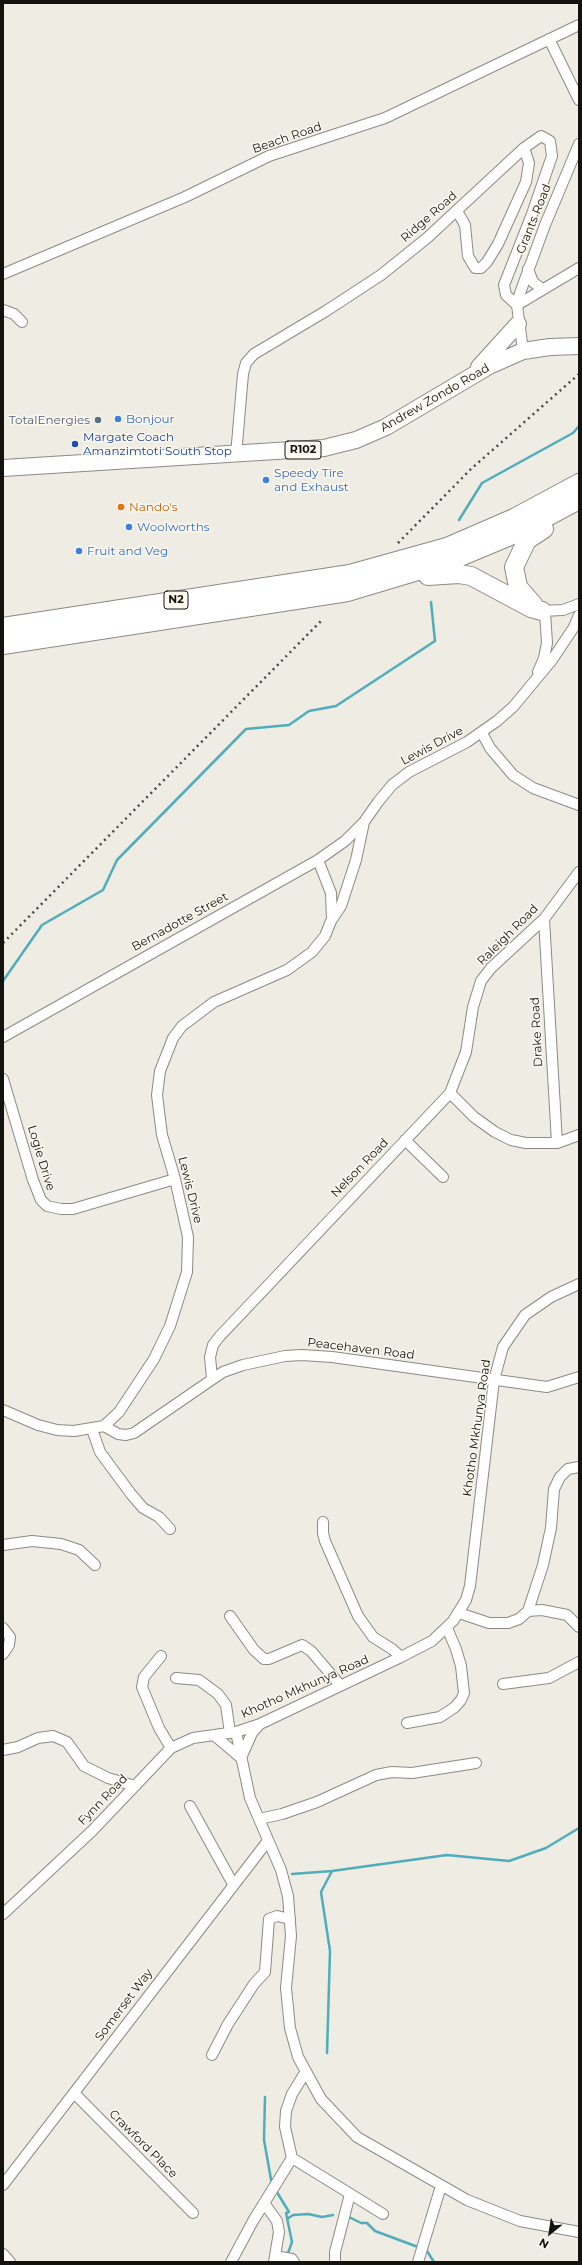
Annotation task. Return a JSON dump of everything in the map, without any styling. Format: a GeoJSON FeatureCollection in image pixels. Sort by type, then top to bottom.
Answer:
{"type":"FeatureCollection","features":[{"type":"Feature","properties":{"kind":"highway"},"geometry":{"type":"LineString","coordinates":[[514,518],[579,475]]}},
{"type":"Feature","properties":{"kind":"highway","name":"N2"},"geometry":{"type":"LineString","coordinates":[[3,627],[350,574],[447,547],[514,518],[579,483]]}},
{"type":"Feature","properties":{"kind":"highway","name":"N2"},"geometry":{"type":"LineString","coordinates":[[3,645],[348,592],[448,562],[515,534],[579,500]]}},
{"type":"Feature","properties":{"kind":"highway"},"geometry":{"type":"LineString","coordinates":[[543,612],[518,587],[514,567],[528,540],[579,504]]}},
{"type":"Feature","properties":{"kind":"highway"},"geometry":{"type":"LineString","coordinates":[[348,592],[440,574],[460,574],[476,578],[531,608],[543,612]]}},
{"type":"Feature","properties":{"kind":"main road"},"geometry":{"type":"LineString","coordinates":[[470,377],[518,324]]}},
{"type":"Feature","properties":{"kind":"main road","name":"Andrew Zondo Road"},"geometry":{"type":"LineString","coordinates":[[3,468],[324,448],[356,440],[406,417],[470,377],[523,352],[550,347],[579,346]]}},
{"type":"Feature","properties":{"kind":"street","name":"Beach Road"},"geometry":{"type":"LineString","coordinates":[[3,274],[185,197],[269,156],[385,118],[549,40],[579,24]]}},
{"type":"Feature","properties":{"kind":"street"},"geometry":{"type":"LineString","coordinates":[[549,40],[579,100]]}},
{"type":"Feature","properties":{"kind":"street","name":"Ridge Road"},"geometry":{"type":"LineString","coordinates":[[236,454],[242,374],[246,362],[254,354],[326,311],[381,274],[427,238],[524,148],[536,138],[545,137],[552,145],[552,156],[532,214],[504,285],[506,295],[517,305]]}},
{"type":"Feature","properties":{"kind":"street","name":"Grants Road"},"geometry":{"type":"LineString","coordinates":[[517,305],[528,269],[579,144]]}},
{"type":"Feature","properties":{"kind":"street"},"geometry":{"type":"LineString","coordinates":[[457,211],[465,225],[468,256],[475,268],[481,268],[487,262],[498,244],[526,182],[529,163],[524,148]]}},
{"type":"Feature","properties":{"kind":"street"},"geometry":{"type":"LineString","coordinates":[[523,352],[518,324],[517,305],[579,268]]}},
{"type":"Feature","properties":{"kind":"street"},"geometry":{"type":"LineString","coordinates":[[528,269],[532,282],[542,289]]}},
{"type":"Feature","properties":{"kind":"street"},"geometry":{"type":"LineString","coordinates":[[3,310],[14,314],[22,322]]}},
{"type":"Feature","properties":{"kind":"street"},"geometry":{"type":"LineString","coordinates":[[528,690],[544,658],[547,643],[543,612],[563,610],[579,604]]}},
{"type":"Feature","properties":{"kind":"street","name":"Lewis Drive"},"geometry":{"type":"LineString","coordinates":[[104,1426],[118,1412],[154,1359],[180,1301],[187,1272],[188,1237],[175,1179],[162,1135],[157,1095],[160,1071],[173,1038],[182,1026],[214,1002],[287,970],[312,952],[325,936],[331,921],[342,906],[356,860],[364,822],[392,785],[409,772],[482,733],[512,707],[528,690],[563,646],[579,615]]}},
{"type":"Feature","properties":{"kind":"street"},"geometry":{"type":"LineString","coordinates":[[482,733],[490,748],[513,775],[532,788],[579,805]]}},
{"type":"Feature","properties":{"kind":"street","name":"Bernadotte Street"},"geometry":{"type":"LineString","coordinates":[[3,1036],[318,860],[345,840],[364,822]]}},
{"type":"Feature","properties":{"kind":"street","name":"Lewis Drive"},"geometry":{"type":"LineString","coordinates":[[318,860],[331,893],[331,921]]}},
{"type":"Feature","properties":{"kind":"street","name":"Raleigh Road"},"geometry":{"type":"LineString","coordinates":[[450,1093],[464,1059],[473,1007],[482,981],[491,968],[544,919],[579,872]]}},
{"type":"Feature","properties":{"kind":"street","name":"Drake Road"},"geometry":{"type":"LineString","coordinates":[[544,919],[556,1142]]}},
{"type":"Feature","properties":{"kind":"street","name":"Logie Drive"},"geometry":{"type":"LineString","coordinates":[[3,1079],[33,1180],[41,1200],[47,1206],[61,1209],[73,1209],[175,1179]]}},
{"type":"Feature","properties":{"kind":"street"},"geometry":{"type":"LineString","coordinates":[[450,1093],[474,1117],[495,1132],[511,1140],[526,1143],[556,1142],[579,1135]]}},
{"type":"Feature","properties":{"kind":"street","name":"Nelson Road"},"geometry":{"type":"LineString","coordinates":[[212,1378],[210,1357],[213,1345],[236,1316],[450,1093]]}},
{"type":"Feature","properties":{"kind":"street"},"geometry":{"type":"LineString","coordinates":[[405,1140],[443,1177]]}},
{"type":"Feature","properties":{"kind":"street","name":"Khotho Mkhunya Road"},"geometry":{"type":"LineString","coordinates":[[579,1284],[551,1297],[525,1315],[503,1346],[494,1380],[475,1557],[470,1586],[459,1613],[447,1628],[432,1640],[401,1657],[260,1724],[233,1733],[241,1758],[250,1798],[267,1842],[281,1870],[288,1896],[290,1919],[286,1988],[290,2028],[298,2057],[305,2072],[333,2114],[357,2137],[441,2186],[484,2207],[520,2221],[579,2232]]}},
{"type":"Feature","properties":{"kind":"street","name":"Peacehaven Road"},"geometry":{"type":"LineString","coordinates":[[104,1426],[118,1434],[126,1435],[134,1433],[212,1378],[243,1365],[302,1354],[547,1387],[579,1377]]}},
{"type":"Feature","properties":{"kind":"street"},"geometry":{"type":"LineString","coordinates":[[3,1410],[57,1430],[92,1429],[104,1426]]}},
{"type":"Feature","properties":{"kind":"street"},"geometry":{"type":"LineString","coordinates":[[92,1429],[100,1452],[131,1494],[143,1508],[159,1517],[170,1529]]}},
{"type":"Feature","properties":{"kind":"street"},"geometry":{"type":"LineString","coordinates":[[459,1613],[489,1622],[508,1624],[519,1619],[528,1611],[541,1572],[551,1528],[554,1489],[560,1477],[568,1469],[579,1467]]}},
{"type":"Feature","properties":{"kind":"street"},"geometry":{"type":"LineString","coordinates":[[323,1522],[325,1541],[358,1616],[373,1637],[392,1649],[401,1657]]}},
{"type":"Feature","properties":{"kind":"street"},"geometry":{"type":"LineString","coordinates":[[3,1545],[32,1541],[61,1544],[79,1550],[95,1565]]}},
{"type":"Feature","properties":{"kind":"street"},"geometry":{"type":"LineString","coordinates":[[528,1611],[542,1610],[567,1615],[579,1627]]}},
{"type":"Feature","properties":{"kind":"street"},"geometry":{"type":"LineString","coordinates":[[230,1616],[254,1650],[264,1659],[269,1659],[302,1645],[311,1651],[340,1685]]}},
{"type":"Feature","properties":{"kind":"street"},"geometry":{"type":"LineString","coordinates":[[3,1628],[10,1637],[9,1644],[3,1654]]}},
{"type":"Feature","properties":{"kind":"street"},"geometry":{"type":"LineString","coordinates":[[407,1723],[440,1717],[455,1708],[464,1693],[461,1666],[447,1628]]}},
{"type":"Feature","properties":{"kind":"street"},"geometry":{"type":"LineString","coordinates":[[161,1656],[144,1677],[142,1687],[160,1728],[171,1748]]}},
{"type":"Feature","properties":{"kind":"street"},"geometry":{"type":"LineString","coordinates":[[503,1684],[549,1678],[579,1662]]}},
{"type":"Feature","properties":{"kind":"street"},"geometry":{"type":"LineString","coordinates":[[176,1678],[199,1680],[218,1694],[226,1705],[233,1733]]}},
{"type":"Feature","properties":{"kind":"street"},"geometry":{"type":"LineString","coordinates":[[214,1736],[241,1758],[252,1733],[260,1724]]}},
{"type":"Feature","properties":{"kind":"street","name":"Fynn Road"},"geometry":{"type":"LineString","coordinates":[[3,1914],[92,1831],[171,1748],[193,1738],[233,1733]]}},
{"type":"Feature","properties":{"kind":"street"},"geometry":{"type":"LineString","coordinates":[[3,1750],[18,1747],[38,1738],[53,1736],[67,1742],[84,1766],[108,1778],[135,1786]]}},
{"type":"Feature","properties":{"kind":"street"},"geometry":{"type":"LineString","coordinates":[[259,1819],[282,1814],[316,1802],[376,1775],[392,1772],[412,1773],[476,1764]]}},
{"type":"Feature","properties":{"kind":"street"},"geometry":{"type":"LineString","coordinates":[[190,1806],[233,1884]]}},
{"type":"Feature","properties":{"kind":"street","name":"Somerset Way"},"geometry":{"type":"LineString","coordinates":[[3,2185],[233,1884],[267,1842]]}},
{"type":"Feature","properties":{"kind":"street"},"geometry":{"type":"LineString","coordinates":[[212,2055],[228,2024],[254,1984],[265,1972],[269,1919],[277,1916],[290,1919]]}},
{"type":"Feature","properties":{"kind":"street"},"geometry":{"type":"LineString","coordinates":[[231,2262],[264,2203],[292,2158],[285,2127],[286,2111],[292,2094],[305,2072]]}},
{"type":"Feature","properties":{"kind":"street","name":"Crawford Place"},"geometry":{"type":"LineString","coordinates":[[74,2094],[193,2213]]}},
{"type":"Feature","properties":{"kind":"street"},"geometry":{"type":"LineString","coordinates":[[292,2158],[383,2214]]}},
{"type":"Feature","properties":{"kind":"street"},"geometry":{"type":"LineString","coordinates":[[418,2262],[441,2186]]}},
{"type":"Feature","properties":{"kind":"street"},"geometry":{"type":"LineString","coordinates":[[335,2262],[335,2252],[350,2194]]}},
{"type":"Feature","properties":{"kind":"street"},"geometry":{"type":"LineString","coordinates":[[264,2203],[277,2222],[279,2232],[277,2258],[293,2260]]}},
{"type":"Feature","properties":{"kind":"street"},"geometry":{"type":"LineString","coordinates":[[3,2254],[10,2262]]}},
{"type":"Feature","properties":{"kind":"waterway"},"geometry":{"type":"LineString","coordinates":[[459,520],[482,483],[573,433],[579,426]]}},
{"type":"Feature","properties":{"kind":"waterway"},"geometry":{"type":"LineString","coordinates":[[3,981],[42,925],[103,890],[117,860],[246,729],[289,725],[309,711],[336,706],[435,641],[431,602]]}},
{"type":"Feature","properties":{"kind":"waterway"},"geometry":{"type":"LineString","coordinates":[[292,1874],[332,1871],[447,1855],[509,1861],[546,1848],[579,1828]]}},
{"type":"Feature","properties":{"kind":"waterway"},"geometry":{"type":"LineString","coordinates":[[327,2053],[330,1951],[321,1892],[332,1871]]}},
{"type":"Feature","properties":{"kind":"waterway"},"geometry":{"type":"LineString","coordinates":[[265,2097],[264,2140],[272,2185]]}},
{"type":"Feature","properties":{"kind":"waterway"},"geometry":{"type":"LineString","coordinates":[[275,2189],[289,2212],[286,2213],[292,2242],[287,2256]]}},
{"type":"Feature","properties":{"kind":"waterway"},"geometry":{"type":"LineString","coordinates":[[287,2219],[293,2215],[308,2214],[322,2217],[333,2215]]}},
{"type":"Feature","properties":{"kind":"waterway"},"geometry":{"type":"LineString","coordinates":[[349,2217],[361,2223],[367,2223],[375,2231],[418,2247]]}},
{"type":"Feature","properties":{"kind":"waterway"},"geometry":{"type":"LineString","coordinates":[[427,2251],[434,2262]]}},
{"type":"Feature","properties":{"kind":"railway"},"geometry":{"type":"LineString","coordinates":[[398,543],[471,469],[579,374]]}},
{"type":"Feature","properties":{"kind":"railway"},"geometry":{"type":"LineString","coordinates":[[3,943],[321,621]]}},
{"type":"Feature","properties":{"kind":"place","name":"Bonjour"},"geometry":{"type":"Point","coordinates":[118,419]}},
{"type":"Feature","properties":{"kind":"place","name":"TotalEnergies"},"geometry":{"type":"Point","coordinates":[98,420]}},
{"type":"Feature","properties":{"kind":"place","name":"Margate Coach Amanzimtoti South Stop"},"geometry":{"type":"Point","coordinates":[75,444]}},
{"type":"Feature","properties":{"kind":"place","name":"Speedy Tire and Exhaust"},"geometry":{"type":"Point","coordinates":[266,480]}},
{"type":"Feature","properties":{"kind":"place","name":"Nando's"},"geometry":{"type":"Point","coordinates":[121,507]}},
{"type":"Feature","properties":{"kind":"place","name":"Woolworths"},"geometry":{"type":"Point","coordinates":[129,527]}},
{"type":"Feature","properties":{"kind":"place","name":"Fruit and Veg"},"geometry":{"type":"Point","coordinates":[79,551]}}]}
